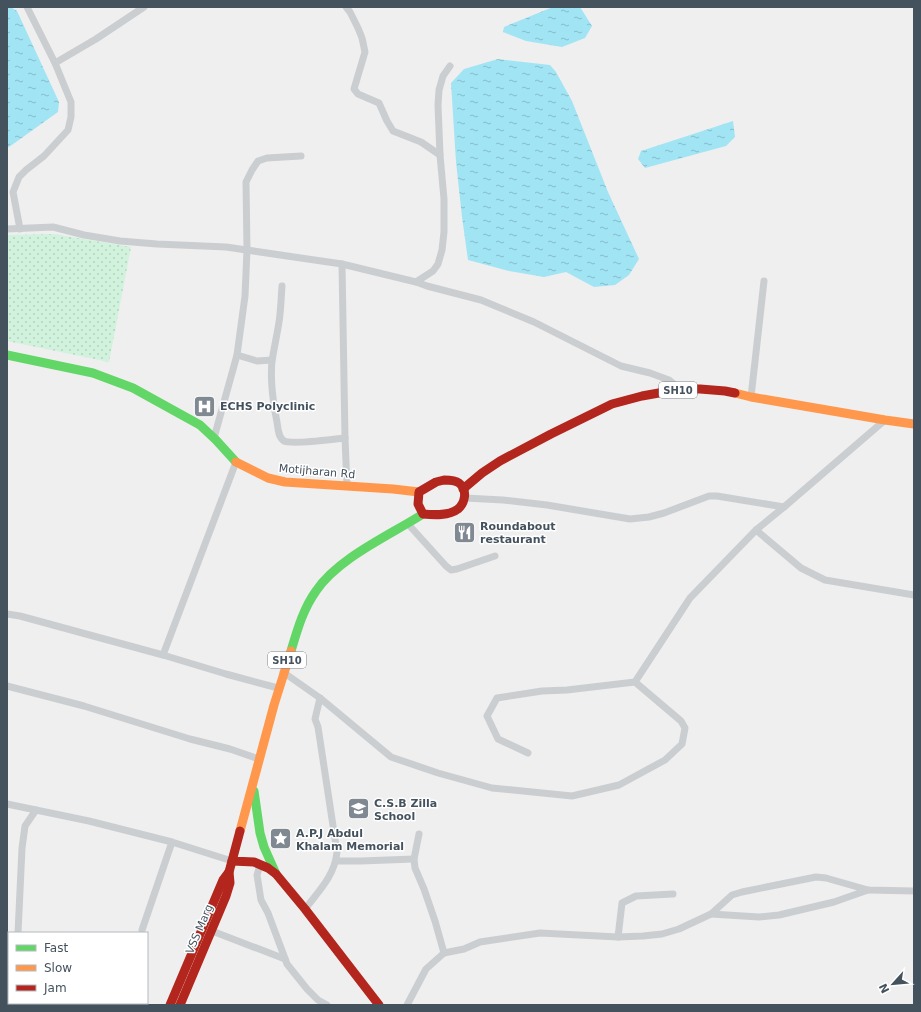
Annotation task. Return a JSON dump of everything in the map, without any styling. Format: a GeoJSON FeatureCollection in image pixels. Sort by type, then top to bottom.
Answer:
{"type":"FeatureCollection","features":[{"type":"Feature","properties":{"kind":"main road","name":"Motijharan Rd"},"geometry":{"type":"LineString","coordinates":[[7,355],[93,373],[134,388],[200,425],[236,462],[268,478],[284,482],[419,492]]}},
{"type":"Feature","properties":{"kind":"main road","name":"SH10"},"geometry":{"type":"LineString","coordinates":[[232,861],[283,672],[298,629],[311,598],[319,586],[334,570],[348,559],[423,514],[433,516],[454,511],[462,504],[464,494],[482,473],[500,461],[550,434],[612,404],[642,396],[681,390],[700,389],[725,391],[751,397],[914,424]]}},
{"type":"Feature","properties":{"kind":"main road"},"geometry":{"type":"LineString","coordinates":[[423,514],[418,506],[417,500],[419,492],[436,482],[452,480],[460,484],[464,494]]}},
{"type":"Feature","properties":{"kind":"main road"},"geometry":{"type":"LineString","coordinates":[[253,786],[260,833],[264,847],[276,874]]}},
{"type":"Feature","properties":{"kind":"main road"},"geometry":{"type":"LineString","coordinates":[[232,861],[254,862],[268,868],[276,874],[379,1005]]}},
{"type":"Feature","properties":{"kind":"main road","name":"VSS Marg"},"geometry":{"type":"LineString","coordinates":[[180,1005],[226,896],[230,883],[229,872],[232,861]]}},
{"type":"Feature","properties":{"kind":"main road"},"geometry":{"type":"LineString","coordinates":[[170,1005],[222,880],[229,872]]}},
{"type":"Feature","properties":{"kind":"street"},"geometry":{"type":"LineString","coordinates":[[20,229],[13,192],[19,176],[44,156],[68,130],[71,117],[71,102],[55,63],[27,7]]}},
{"type":"Feature","properties":{"kind":"street"},"geometry":{"type":"LineString","coordinates":[[55,63],[96,39],[144,7]]}},
{"type":"Feature","properties":{"kind":"street"},"geometry":{"type":"LineString","coordinates":[[346,7],[358,28],[365,52],[354,89],[358,94],[379,104],[393,131],[421,142],[440,155]]}},
{"type":"Feature","properties":{"kind":"street"},"geometry":{"type":"LineString","coordinates":[[416,282],[432,271],[438,264],[442,250],[444,232],[444,199],[438,105],[442,76],[450,66]]}},
{"type":"Feature","properties":{"kind":"street"},"geometry":{"type":"LineString","coordinates":[[214,438],[237,355],[245,296],[247,250],[246,182],[258,161],[267,158],[302,156]]}},
{"type":"Feature","properties":{"kind":"street"},"geometry":{"type":"LineString","coordinates":[[7,229],[52,227],[84,235],[120,241],[226,247],[342,264],[481,300],[534,322],[621,366],[650,373],[669,380],[681,390]]}},
{"type":"Feature","properties":{"kind":"street"},"geometry":{"type":"LineString","coordinates":[[342,264],[347,486]]}},
{"type":"Feature","properties":{"kind":"street"},"geometry":{"type":"LineString","coordinates":[[751,397],[764,281]]}},
{"type":"Feature","properties":{"kind":"street"},"geometry":{"type":"LineString","coordinates":[[282,286],[279,324],[272,360],[271,383],[279,435],[283,440],[293,443],[345,438]]}},
{"type":"Feature","properties":{"kind":"street"},"geometry":{"type":"LineString","coordinates":[[237,355],[257,361],[272,360]]}},
{"type":"Feature","properties":{"kind":"street"},"geometry":{"type":"LineString","coordinates":[[635,682],[690,598],[756,530],[885,420]]}},
{"type":"Feature","properties":{"kind":"street"},"geometry":{"type":"LineString","coordinates":[[163,655],[236,462]]}},
{"type":"Feature","properties":{"kind":"street"},"geometry":{"type":"LineString","coordinates":[[464,494],[547,505],[630,519],[649,517],[664,513],[709,496],[784,507]]}},
{"type":"Feature","properties":{"kind":"street"},"geometry":{"type":"LineString","coordinates":[[408,524],[451,570],[495,556]]}},
{"type":"Feature","properties":{"kind":"street"},"geometry":{"type":"LineString","coordinates":[[756,530],[801,568],[825,580],[914,595]]}},
{"type":"Feature","properties":{"kind":"street"},"geometry":{"type":"LineString","coordinates":[[7,614],[20,616],[163,655],[278,688]]}},
{"type":"Feature","properties":{"kind":"street"},"geometry":{"type":"LineString","coordinates":[[283,672],[320,698],[391,757],[438,773],[492,788],[572,796],[619,785],[665,760],[682,744],[685,728],[681,721],[635,682],[567,690],[542,691],[497,698],[487,716],[498,739],[528,752]]}},
{"type":"Feature","properties":{"kind":"street"},"geometry":{"type":"LineString","coordinates":[[7,686],[84,706],[259,759]]}},
{"type":"Feature","properties":{"kind":"street"},"geometry":{"type":"LineString","coordinates":[[305,909],[328,879],[336,861],[337,852],[318,727],[315,719],[320,698]]}},
{"type":"Feature","properties":{"kind":"street"},"geometry":{"type":"LineString","coordinates":[[7,804],[172,842],[232,861]]}},
{"type":"Feature","properties":{"kind":"street"},"geometry":{"type":"LineString","coordinates":[[18,932],[22,848],[25,826],[36,810]]}},
{"type":"Feature","properties":{"kind":"street"},"geometry":{"type":"LineString","coordinates":[[420,834],[414,859],[415,868],[431,909],[444,954]]}},
{"type":"Feature","properties":{"kind":"street"},"geometry":{"type":"LineString","coordinates":[[142,930],[172,842]]}},
{"type":"Feature","properties":{"kind":"street"},"geometry":{"type":"LineString","coordinates":[[336,861],[414,859]]}},
{"type":"Feature","properties":{"kind":"street"},"geometry":{"type":"LineString","coordinates":[[260,865],[257,875],[261,900],[268,913],[287,964],[307,989],[318,1000],[327,1005]]}},
{"type":"Feature","properties":{"kind":"street"},"geometry":{"type":"LineString","coordinates":[[406,1005],[426,969],[444,954],[464,949],[480,942],[540,933],[618,937],[662,934],[679,929],[711,914],[732,895],[816,877],[826,878],[868,890],[914,890]]}},
{"type":"Feature","properties":{"kind":"street"},"geometry":{"type":"LineString","coordinates":[[711,914],[759,918],[834,902],[868,890]]}},
{"type":"Feature","properties":{"kind":"street"},"geometry":{"type":"LineString","coordinates":[[618,937],[622,904],[636,896],[673,894]]}},
{"type":"Feature","properties":{"kind":"street"},"geometry":{"type":"LineString","coordinates":[[212,931],[285,959]]}},
{"type":"Feature","properties":{"kind":"green space"},"geometry":{"type":"Polygon","coordinates":[[[54,234],[131,247],[109,362],[7,341],[7,235],[54,234]]]}},
{"type":"Feature","properties":{"kind":"water"},"geometry":{"type":"Polygon","coordinates":[[[7,7],[11,7],[17,11],[59,102],[58,112],[9,147],[7,146],[7,7]]]}},
{"type":"Feature","properties":{"kind":"water"},"geometry":{"type":"Polygon","coordinates":[[[553,7],[580,7],[592,26],[585,38],[562,47],[526,41],[503,32],[504,27],[553,7]]]}},
{"type":"Feature","properties":{"kind":"water"},"geometry":{"type":"Polygon","coordinates":[[[498,59],[550,65],[556,72],[572,101],[608,192],[639,259],[629,275],[615,285],[594,287],[566,272],[544,277],[509,271],[468,260],[456,162],[451,83],[464,69],[498,59]]]}},
{"type":"Feature","properties":{"kind":"water"},"geometry":{"type":"Polygon","coordinates":[[[733,121],[735,137],[726,146],[645,168],[638,159],[641,151],[733,121]]]}},
{"type":"Feature","properties":{"kind":"traffic: fast"},"geometry":{"type":"LineString","coordinates":[[7,355],[93,373],[133,388],[200,425],[236,462]]}},
{"type":"Feature","properties":{"kind":"traffic: fast"},"geometry":{"type":"LineString","coordinates":[[291,651],[307,605],[326,579],[337,568],[365,548],[423,514]]}},
{"type":"Feature","properties":{"kind":"traffic: fast"},"geometry":{"type":"LineString","coordinates":[[254,791],[260,833],[264,847],[276,874]]}},
{"type":"Feature","properties":{"kind":"traffic: slow"},"geometry":{"type":"LineString","coordinates":[[735,393],[751,397],[914,424]]}},
{"type":"Feature","properties":{"kind":"traffic: slow"},"geometry":{"type":"LineString","coordinates":[[236,462],[268,478],[285,482],[419,492]]}},
{"type":"Feature","properties":{"kind":"traffic: slow"},"geometry":{"type":"LineString","coordinates":[[240,831],[274,705],[291,651]]}},
{"type":"Feature","properties":{"kind":"traffic: jam"},"geometry":{"type":"LineString","coordinates":[[463,489],[482,473],[500,461],[612,404],[642,396],[681,389],[700,389],[735,393]]}},
{"type":"Feature","properties":{"kind":"traffic: jam"},"geometry":{"type":"LineString","coordinates":[[444,480],[456,481],[459,483],[464,489],[464,500],[458,509],[450,513],[437,515],[423,514],[418,504],[419,492],[436,482],[444,480]]}},
{"type":"Feature","properties":{"kind":"traffic: jam"},"geometry":{"type":"LineString","coordinates":[[240,831],[232,861],[254,862],[268,868],[276,874],[379,1005]]}},
{"type":"Feature","properties":{"kind":"traffic: jam"},"geometry":{"type":"LineString","coordinates":[[180,1005],[226,896],[230,883],[229,872],[232,861]]}},
{"type":"Feature","properties":{"kind":"traffic: jam"},"geometry":{"type":"LineString","coordinates":[[170,1005],[223,880],[229,872]]}},
{"type":"Feature","properties":{"kind":"place","name":"ECHS Polyclinic"},"geometry":{"type":"Point","coordinates":[205,406]}},
{"type":"Feature","properties":{"kind":"place","name":"Roundabout restaurant"},"geometry":{"type":"Point","coordinates":[464,532]}},
{"type":"Feature","properties":{"kind":"place","name":"C.S.B Zilla School"},"geometry":{"type":"Point","coordinates":[359,809]}},
{"type":"Feature","properties":{"kind":"place","name":"A.P.J Abdul Khalam Memorial"},"geometry":{"type":"Point","coordinates":[281,839]}}]}
